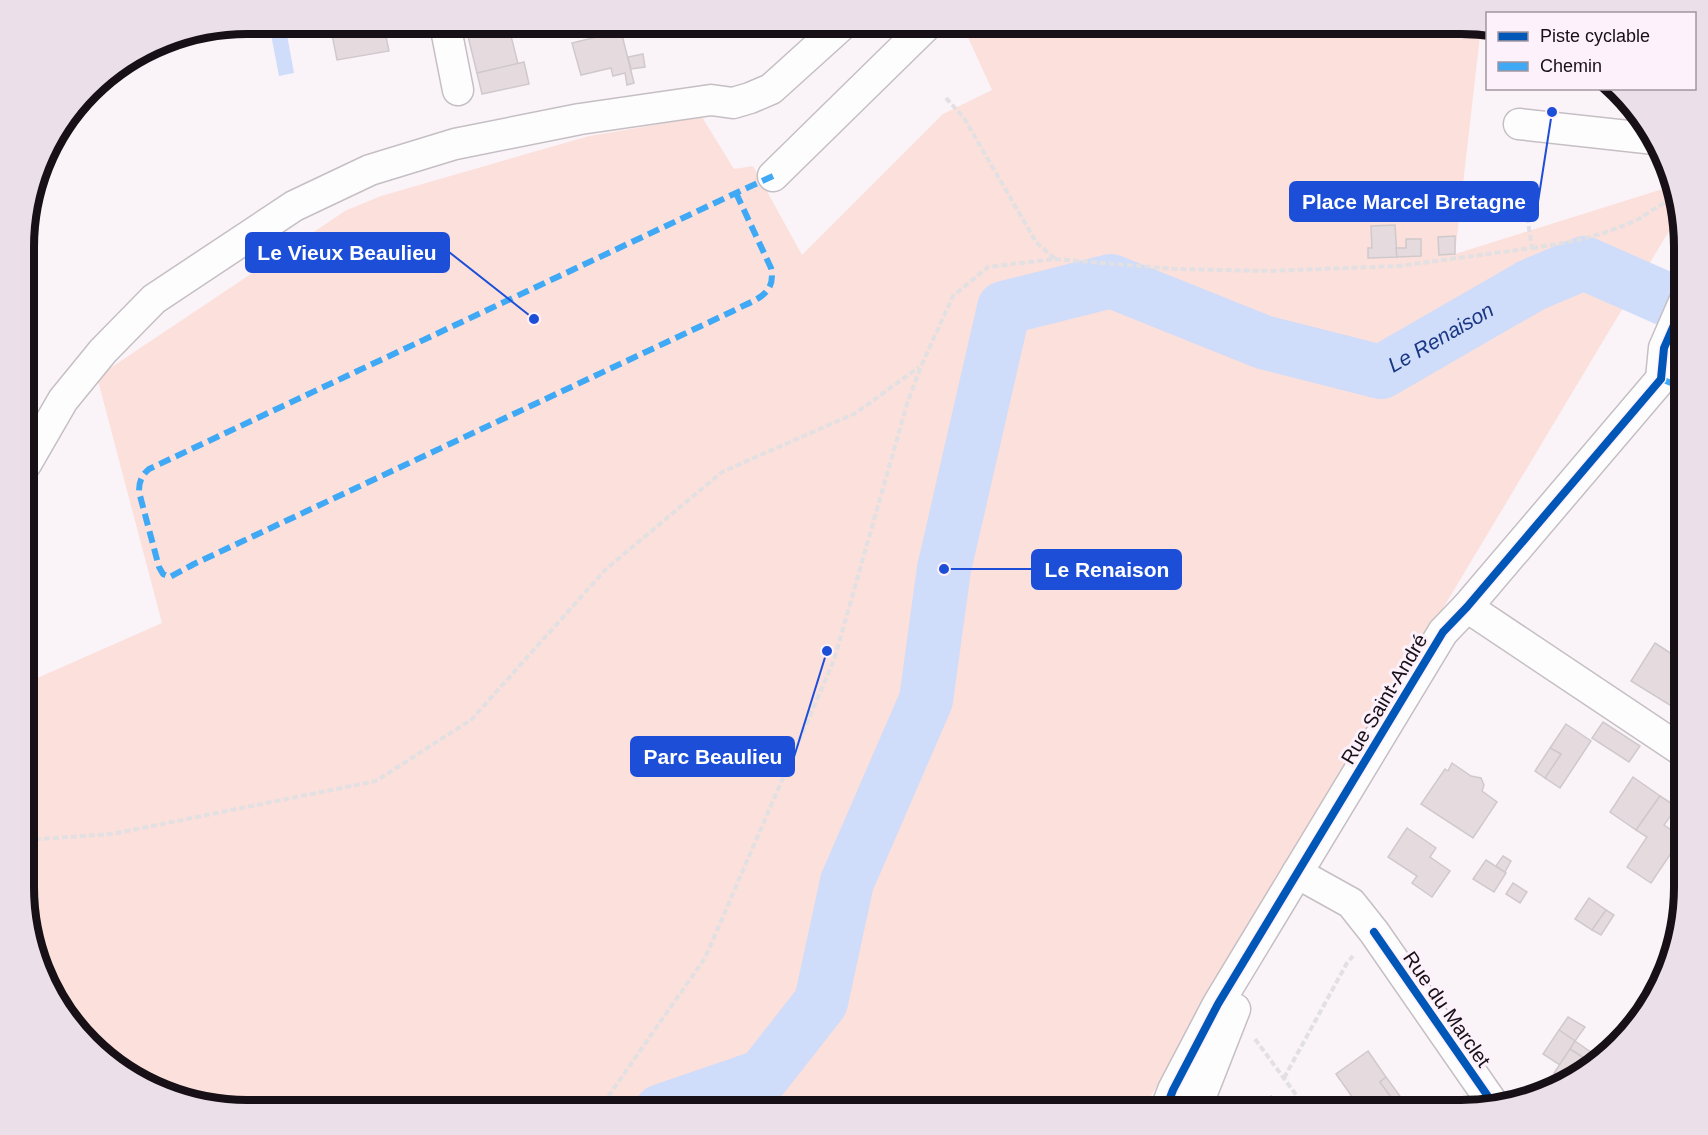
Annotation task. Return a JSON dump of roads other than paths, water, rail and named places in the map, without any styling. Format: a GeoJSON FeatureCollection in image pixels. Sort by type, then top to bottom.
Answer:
{"type":"FeatureCollection","features":[{"type":"Feature","properties":{"kind":"street"},"geometry":{"type":"LineString","coordinates":[[447,34],[458,90]]}},
{"type":"Feature","properties":{"kind":"street"},"geometry":{"type":"LineString","coordinates":[[34,451],[63,400],[103,351],[154,299],[294,206],[370,170],[455,144],[579,119],[711,100],[733,103],[750,98],[771,89],[832,34]]}},
{"type":"Feature","properties":{"kind":"street"},"geometry":{"type":"LineString","coordinates":[[773,176],[918,34]]}},
{"type":"Feature","properties":{"kind":"street"},"geometry":{"type":"LineString","coordinates":[[1519,124],[1642,137]]}},
{"type":"Feature","properties":{"kind":"street","name":"Rue Saint-André"},"geometry":{"type":"LineString","coordinates":[[1169,1100],[1218,1004],[1353,806],[1452,644],[1467,607],[1661,379],[1664,348],[1673,327]]}},
{"type":"Feature","properties":{"kind":"street"},"geometry":{"type":"LineString","coordinates":[[1467,607],[1674,745]]}},
{"type":"Feature","properties":{"kind":"street","name":"Rue Saint-André"},"geometry":{"type":"LineString","coordinates":[[1199,1100],[1233,1012],[1280,928],[1304,877]]}},
{"type":"Feature","properties":{"kind":"street","name":"Rue du Marclet"},"geometry":{"type":"LineString","coordinates":[[1304,877],[1351,903],[1374,932],[1490,1099]]}},
{"type":"Feature","properties":{"kind":"water"},"geometry":{"type":"Polygon","coordinates":[[[271,34],[287,34],[294,73],[279,76],[271,34]]]}},
{"type":"Feature","properties":{"kind":"waterway","name":"Le Renaison"},"geometry":{"type":"LineString","coordinates":[[693,1100],[763,1076],[821,1002],[847,882],[926,700],[944,569],[1004,308],[1111,281],[1263,342],[1381,372],[1532,285],[1584,263],[1673,302]]}},
{"type":"Feature","properties":{"kind":"place","name":"Place Marcel Bretagne"},"geometry":{"type":"Point","coordinates":[1552,112]}},
{"type":"Feature","properties":{"kind":"place","name":"Le Vieux Beaulieu"},"geometry":{"type":"Point","coordinates":[534,319]}},
{"type":"Feature","properties":{"kind":"place","name":"Le Renaison"},"geometry":{"type":"Point","coordinates":[944,569]}},
{"type":"Feature","properties":{"kind":"place","name":"Parc Beaulieu"},"geometry":{"type":"Point","coordinates":[827,651]}}]}
